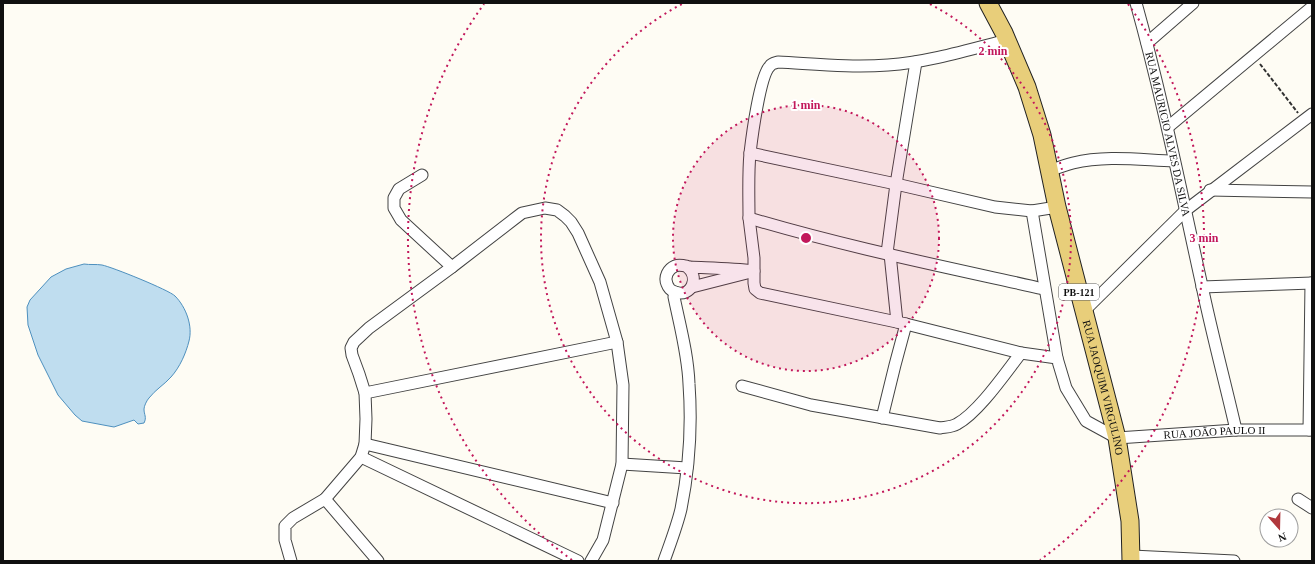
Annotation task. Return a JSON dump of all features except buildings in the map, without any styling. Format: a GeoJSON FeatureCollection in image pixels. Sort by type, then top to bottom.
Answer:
{"type":"FeatureCollection","features":[{"type":"Feature","properties":{"kind":"main road","name":"PB-121"},"geometry":{"type":"LineString","coordinates":[[988,3],[1006,37]]}},
{"type":"Feature","properties":{"kind":"main road","name":"RUA JAOQUIM VIRGULINO"},"geometry":{"type":"LineString","coordinates":[[1006,37],[1026,86],[1042,135],[1056,207],[1117,438],[1130,521],[1132,558]]}},
{"type":"Feature","properties":{"kind":"street","name":"RUA MAURICIO ALVES DA SILVA"},"geometry":{"type":"LineString","coordinates":[[1136,3],[1168,127],[1202,288],[1236,430]]}},
{"type":"Feature","properties":{"kind":"street"},"geometry":{"type":"LineString","coordinates":[[1147,43],[1193,3]]}},
{"type":"Feature","properties":{"kind":"street"},"geometry":{"type":"LineString","coordinates":[[1168,127],[1312,7]]}},
{"type":"Feature","properties":{"kind":"street"},"geometry":{"type":"LineString","coordinates":[[1006,37],[916,62],[868,67],[774,63],[770,66],[765,72],[760,87],[750,153],[749,218],[754,258],[754,283],[755,289],[760,293],[901,323],[1021,353],[1057,358]]}},
{"type":"Feature","properties":{"kind":"street"},"geometry":{"type":"LineString","coordinates":[[882,418],[901,323],[888,254],[896,184],[916,62]]}},
{"type":"Feature","properties":{"kind":"street"},"geometry":{"type":"LineString","coordinates":[[1084,311],[1186,210],[1210,190],[1308,117]]}},
{"type":"Feature","properties":{"kind":"street"},"geometry":{"type":"LineString","coordinates":[[750,153],[995,207],[1032,211],[1056,207]]}},
{"type":"Feature","properties":{"kind":"street"},"geometry":{"type":"LineString","coordinates":[[1049,170],[1072,163],[1094,159],[1174,161]]}},
{"type":"Feature","properties":{"kind":"street"},"geometry":{"type":"LineString","coordinates":[[422,175],[399,189],[394,198],[394,208],[401,220],[452,268]]}},
{"type":"Feature","properties":{"kind":"street"},"geometry":{"type":"LineString","coordinates":[[1210,190],[1312,192]]}},
{"type":"Feature","properties":{"kind":"street"},"geometry":{"type":"LineString","coordinates":[[291,561],[285,540],[285,526],[293,518],[325,499],[361,457],[365,444],[365,393],[352,355],[351,348],[354,342],[369,328],[452,268],[522,213],[545,208],[556,210],[571,222],[578,233],[600,282],[617,342],[623,385],[622,464],[603,540],[591,561]]}},
{"type":"Feature","properties":{"kind":"street"},"geometry":{"type":"LineString","coordinates":[[1032,211],[1057,358],[1066,388],[1086,421],[1117,438]]}},
{"type":"Feature","properties":{"kind":"street"},"geometry":{"type":"LineString","coordinates":[[749,218],[888,254],[1044,288]]}},
{"type":"Feature","properties":{"kind":"street"},"geometry":{"type":"LineString","coordinates":[[679,265],[732,268],[754,271],[692,287],[684,292],[675,292],[669,288],[666,278],[671,268],[679,265]]}},
{"type":"Feature","properties":{"kind":"street"},"geometry":{"type":"LineString","coordinates":[[686,266],[691,270],[694,276],[692,287]]}},
{"type":"Feature","properties":{"kind":"street"},"geometry":{"type":"LineString","coordinates":[[1202,288],[1312,283],[1311,430]]}},
{"type":"Feature","properties":{"kind":"street"},"geometry":{"type":"LineString","coordinates":[[664,561],[681,510],[687,468],[689,435],[689,384],[684,346],[674,297],[675,292]]}},
{"type":"Feature","properties":{"kind":"street"},"geometry":{"type":"LineString","coordinates":[[365,393],[617,342]]}},
{"type":"Feature","properties":{"kind":"street"},"geometry":{"type":"LineString","coordinates":[[742,386],[812,405],[940,428],[949,427],[967,417],[977,407],[1021,353]]}},
{"type":"Feature","properties":{"kind":"street","name":"RUA JOÃO PAULO II"},"geometry":{"type":"LineString","coordinates":[[1117,438],[1236,430],[1311,430]]}},
{"type":"Feature","properties":{"kind":"street"},"geometry":{"type":"LineString","coordinates":[[365,444],[613,503]]}},
{"type":"Feature","properties":{"kind":"street"},"geometry":{"type":"LineString","coordinates":[[361,457],[578,561]]}},
{"type":"Feature","properties":{"kind":"street"},"geometry":{"type":"LineString","coordinates":[[622,464],[687,468]]}},
{"type":"Feature","properties":{"kind":"street"},"geometry":{"type":"LineString","coordinates":[[325,499],[378,561]]}},
{"type":"Feature","properties":{"kind":"street"},"geometry":{"type":"LineString","coordinates":[[1298,499],[1312,508]]}},
{"type":"Feature","properties":{"kind":"street"},"geometry":{"type":"LineString","coordinates":[[1132,558],[1234,561]]}},
{"type":"Feature","properties":{"kind":"path"},"geometry":{"type":"LineString","coordinates":[[1253,55],[1308,117]]}},
{"type":"Feature","properties":{"kind":"water"},"geometry":{"type":"Polygon","coordinates":[[[84,264],[108,267],[171,293],[179,300],[188,317],[190,335],[188,346],[180,364],[169,380],[154,392],[147,400],[144,408],[144,423],[138,424],[134,420],[114,427],[82,421],[58,395],[38,355],[28,325],[27,307],[30,300],[51,277],[66,269],[84,264]]]}}]}
